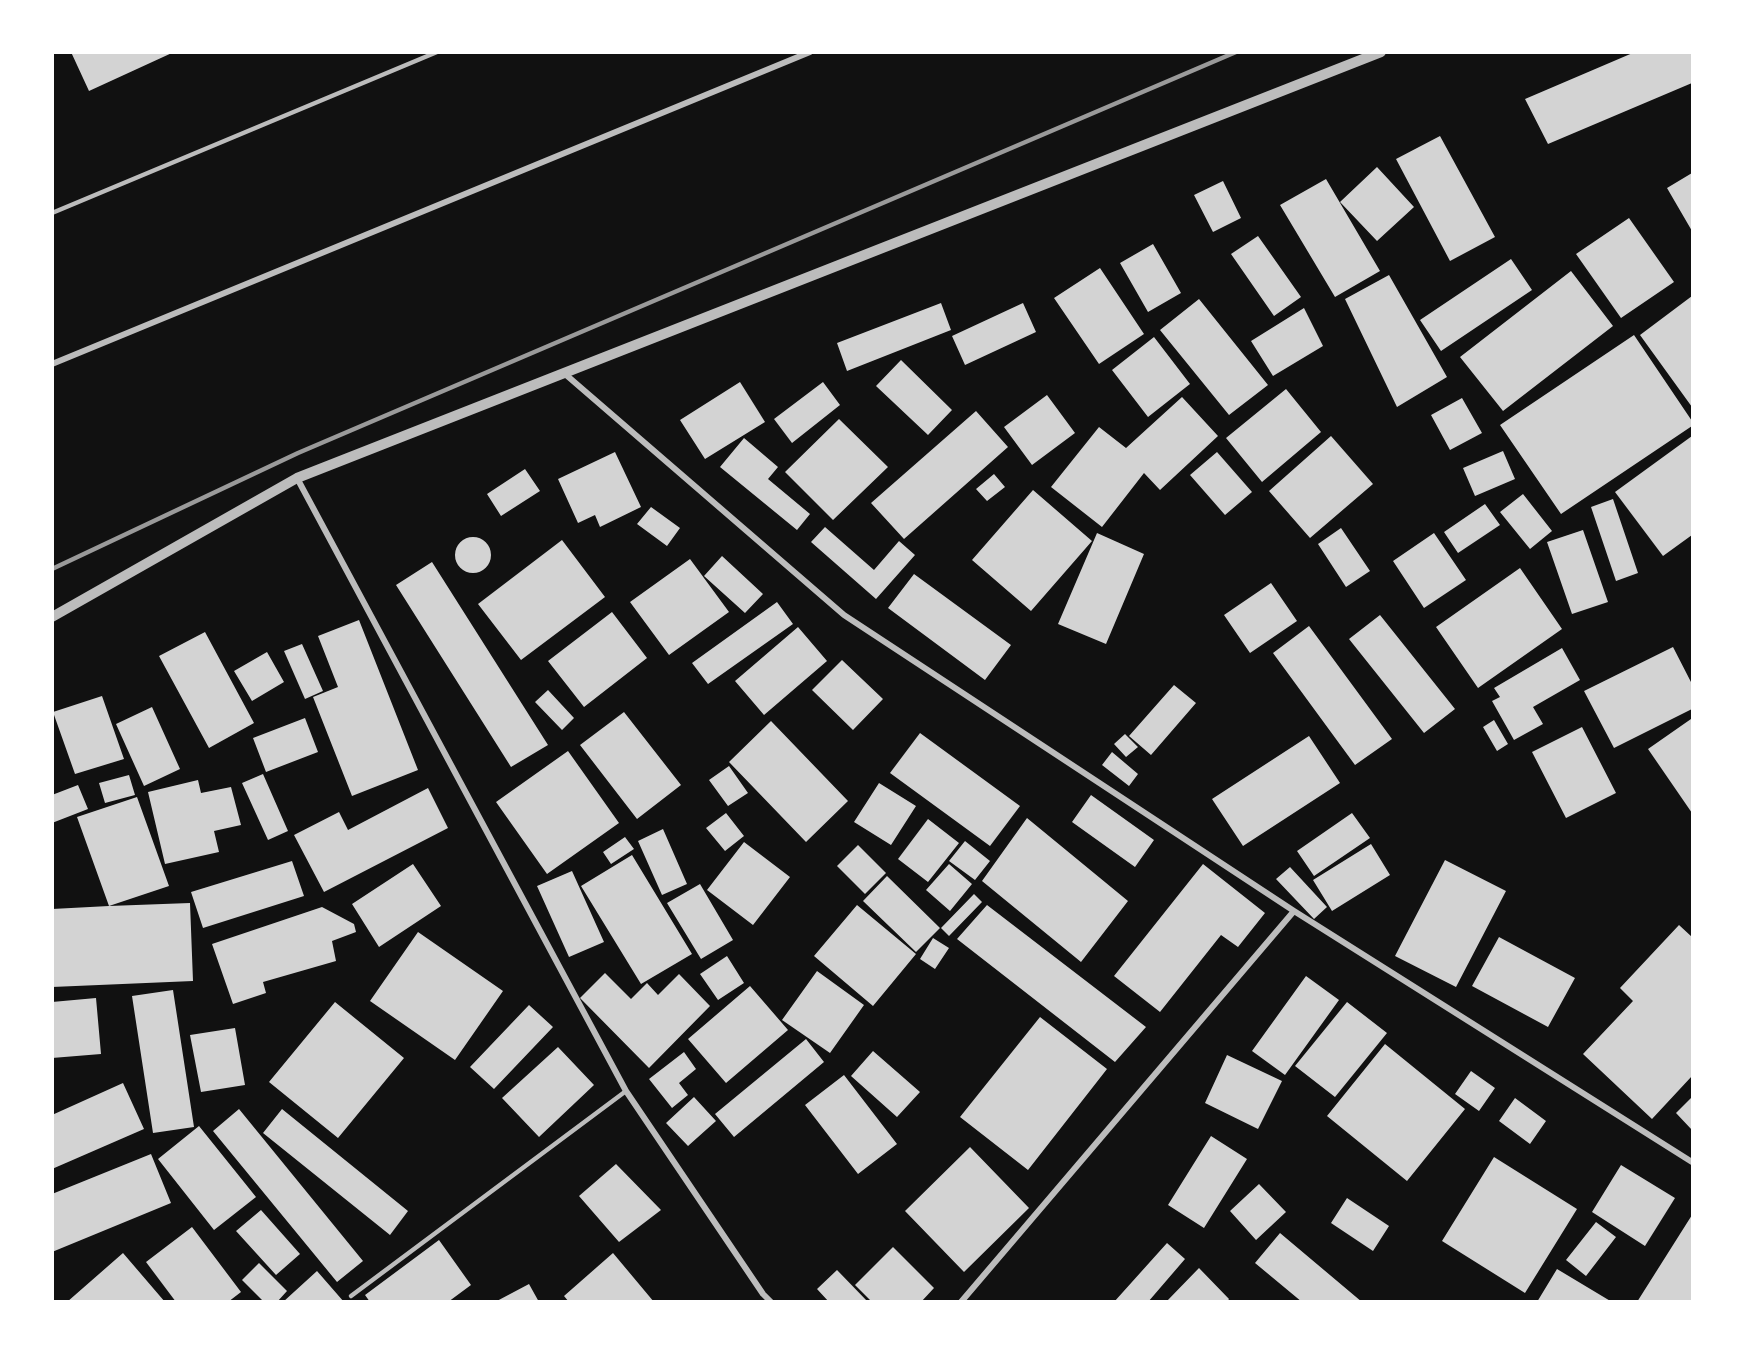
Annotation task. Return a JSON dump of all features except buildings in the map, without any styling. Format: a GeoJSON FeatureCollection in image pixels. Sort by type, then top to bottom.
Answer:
{"type":"FeatureCollection","features":[{"type":"Feature","properties":{"kind":"street"},"geometry":{"type":"LineString","coordinates":[[52,364],[810,52]]}},
{"type":"Feature","properties":{"kind":"street"},"geometry":{"type":"LineString","coordinates":[[52,617],[297,478],[1381,52]]}},
{"type":"Feature","properties":{"kind":"street"},"geometry":{"type":"LineString","coordinates":[[564,374],[844,615],[1294,911],[1692,1162]]}},
{"type":"Feature","properties":{"kind":"street"},"geometry":{"type":"LineString","coordinates":[[297,478],[626,1091],[763,1294],[771,1302]]}},
{"type":"Feature","properties":{"kind":"street"},"geometry":{"type":"LineString","coordinates":[[961,1302],[1294,911]]}},
{"type":"Feature","properties":{"kind":"lane"},"geometry":{"type":"LineString","coordinates":[[52,213],[437,52]]}},
{"type":"Feature","properties":{"kind":"lane"},"geometry":{"type":"LineString","coordinates":[[351,1296],[626,1091]]}},
{"type":"Feature","properties":{"kind":"railway"},"geometry":{"type":"LineString","coordinates":[[52,569],[298,453],[1236,52]]}}]}
